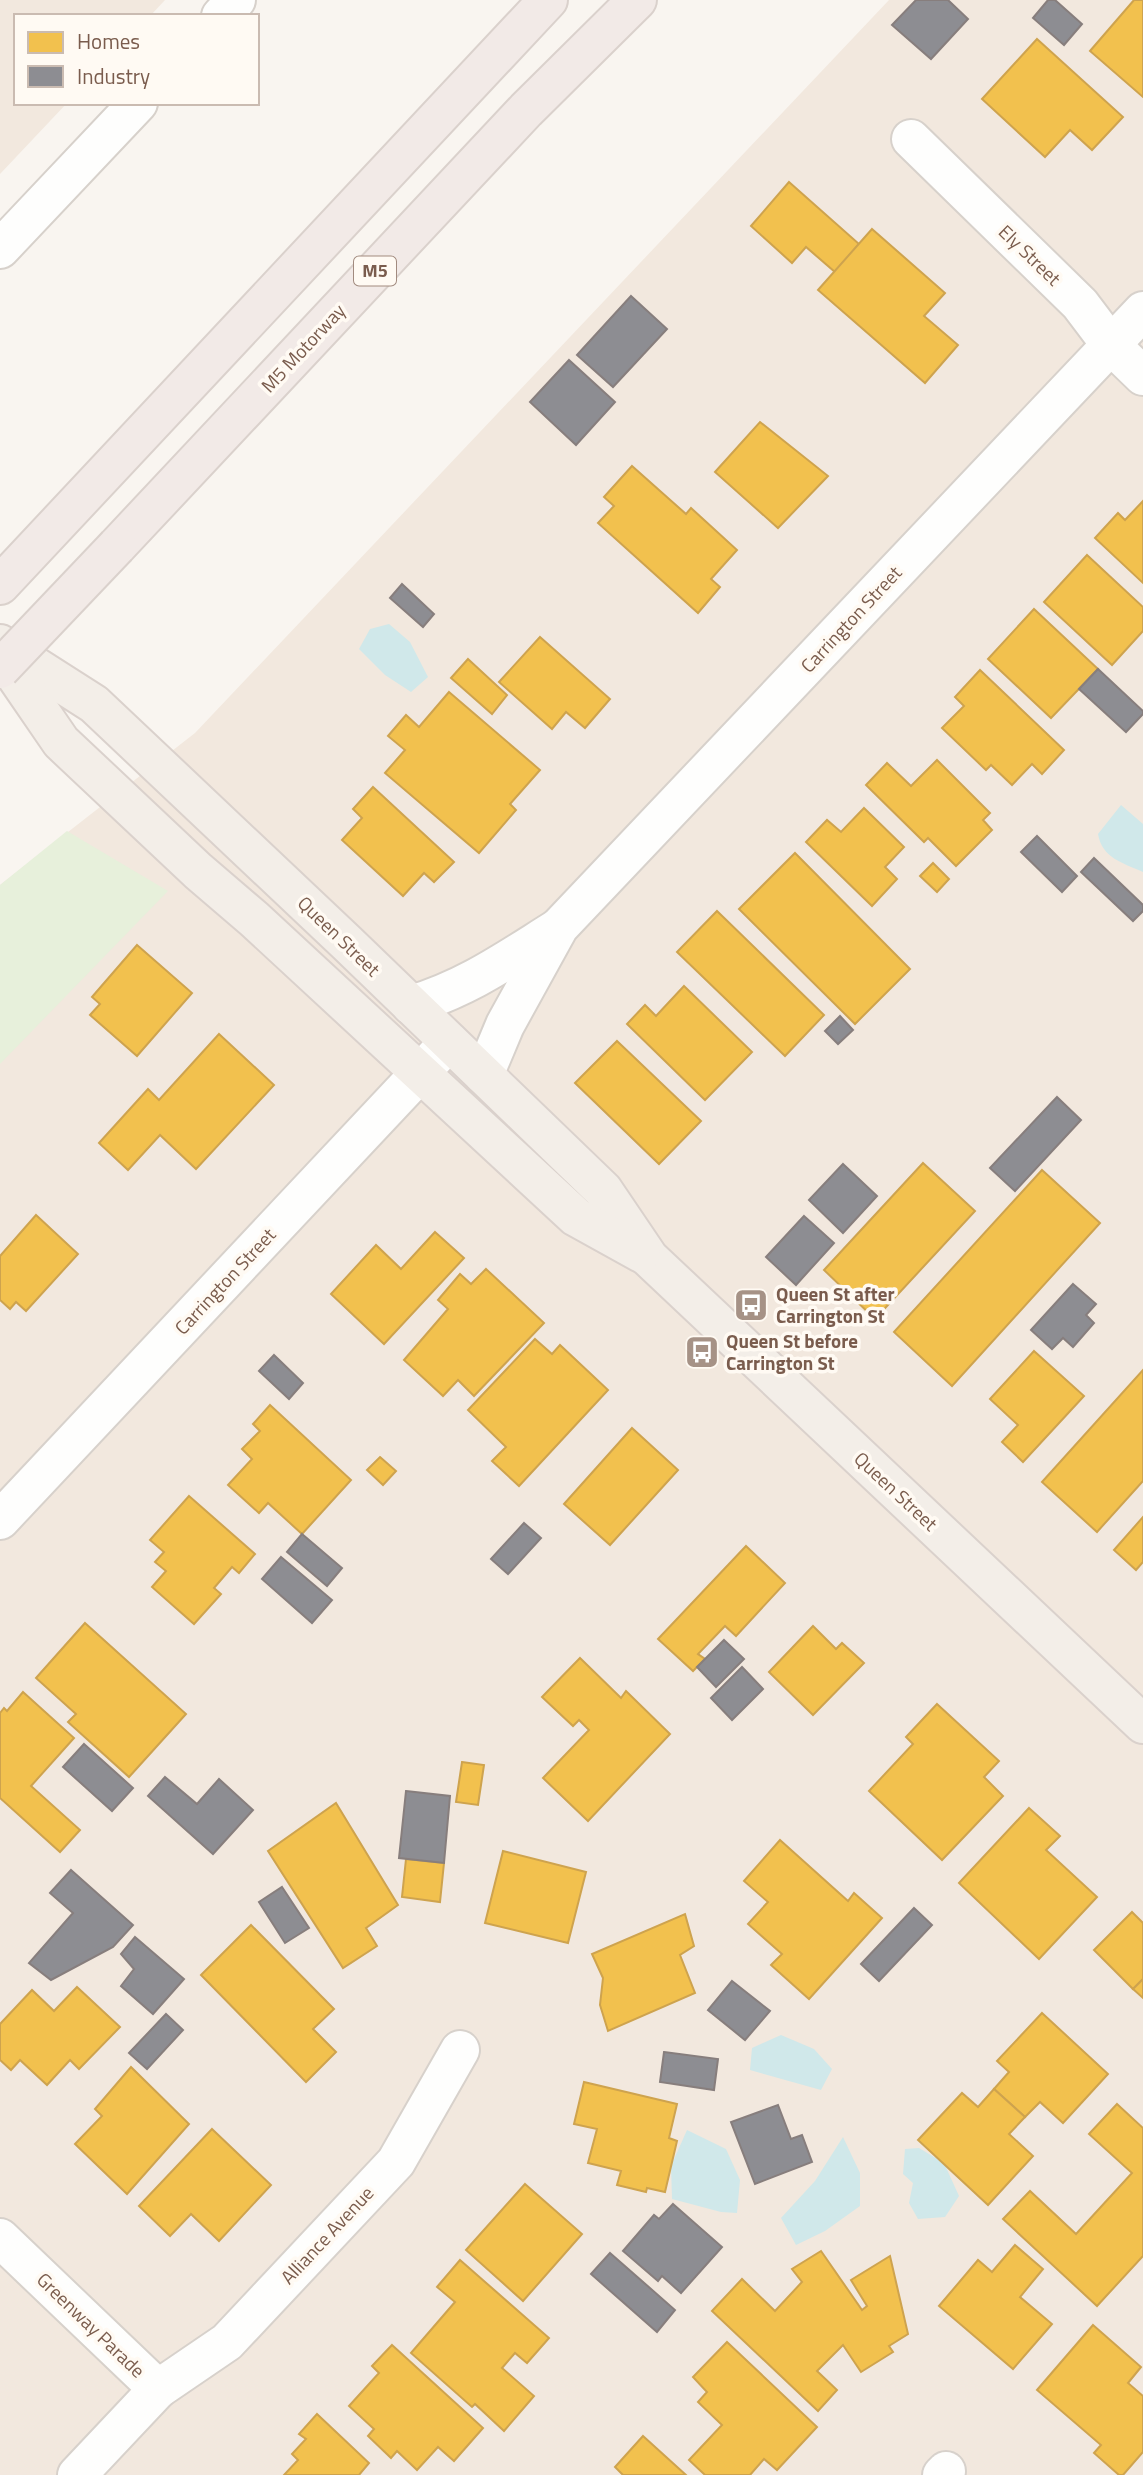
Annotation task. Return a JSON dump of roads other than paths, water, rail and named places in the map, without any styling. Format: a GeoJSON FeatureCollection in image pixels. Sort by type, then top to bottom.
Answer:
{"type":"FeatureCollection","features":[{"type":"Feature","properties":{"kind":"highway"},"geometry":{"type":"LineString","coordinates":[[0,585],[548,0]]}},
{"type":"Feature","properties":{"kind":"highway","name":"M5 Motorway"},"geometry":{"type":"LineString","coordinates":[[0,669],[526,110],[637,0]]}},
{"type":"Feature","properties":{"kind":"main road","name":"Queen Street"},"geometry":{"type":"LineString","coordinates":[[0,644],[94,704],[603,1190],[649,1258],[1143,1724]]}},
{"type":"Feature","properties":{"kind":"main road","name":"Queen Street"},"geometry":{"type":"LineString","coordinates":[[0,653],[61,742],[198,871],[254,919],[576,1217],[649,1258]]}},
{"type":"Feature","properties":{"kind":"street"},"geometry":{"type":"LineString","coordinates":[[223,14],[236,0]]}},
{"type":"Feature","properties":{"kind":"street"},"geometry":{"type":"LineString","coordinates":[[0,249],[136,105]]}},
{"type":"Feature","properties":{"kind":"street","name":"Ely Street"},"geometry":{"type":"LineString","coordinates":[[911,139],[1080,304],[1111,345],[1143,376]]}},
{"type":"Feature","properties":{"kind":"street","name":"Carrington Street"},"geometry":{"type":"LineString","coordinates":[[484,1075],[505,1025],[559,927],[1143,311]]}},
{"type":"Feature","properties":{"kind":"street","name":"Carrington Street"},"geometry":{"type":"LineString","coordinates":[[411,1005],[443,995],[468,983],[559,927]]}},
{"type":"Feature","properties":{"kind":"street","name":"Carrington Street"},"geometry":{"type":"LineString","coordinates":[[0,1520],[449,1042]]}},
{"type":"Feature","properties":{"kind":"street","name":"Alliance Avenue"},"geometry":{"type":"LineString","coordinates":[[158,2389],[226,2342],[396,2162],[460,2050]]}},
{"type":"Feature","properties":{"kind":"street","name":"Greenway Parade"},"geometry":{"type":"LineString","coordinates":[[0,2238],[158,2389],[77,2475]]}},
{"type":"Feature","properties":{"kind":"water"},"geometry":{"type":"Polygon","coordinates":[[[389,624],[410,642],[428,677],[411,692],[385,675],[359,649],[370,629],[389,624]]]}},
{"type":"Feature","properties":{"kind":"water"},"geometry":{"type":"Polygon","coordinates":[[[1121,805],[1143,824],[1143,872],[1114,859],[1100,842],[1098,834],[1121,805]]]}},
{"type":"Feature","properties":{"kind":"water"},"geometry":{"type":"Polygon","coordinates":[[[781,2035],[814,2049],[832,2069],[821,2090],[750,2070],[752,2048],[781,2035]]]}},
{"type":"Feature","properties":{"kind":"water"},"geometry":{"type":"Polygon","coordinates":[[[687,2130],[726,2149],[740,2180],[737,2213],[721,2212],[672,2199],[671,2166],[687,2130]]]}},
{"type":"Feature","properties":{"kind":"water"},"geometry":{"type":"Polygon","coordinates":[[[843,2137],[860,2173],[860,2206],[825,2231],[796,2245],[781,2218],[815,2181],[843,2137]]]}},
{"type":"Feature","properties":{"kind":"water"},"geometry":{"type":"Polygon","coordinates":[[[919,2148],[944,2163],[959,2196],[945,2217],[918,2219],[909,2203],[913,2183],[903,2174],[905,2149],[919,2148]]]}},
{"type":"Feature","properties":{"kind":"place","name":"Queen St after Carrington St"},"geometry":{"type":"Point","coordinates":[751,1305]}},
{"type":"Feature","properties":{"kind":"place","name":"Queen St before Carrington St"},"geometry":{"type":"Point","coordinates":[702,1352]}}]}
